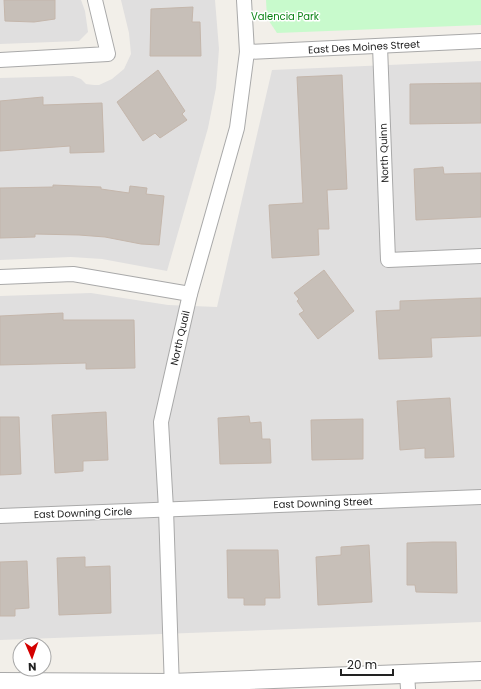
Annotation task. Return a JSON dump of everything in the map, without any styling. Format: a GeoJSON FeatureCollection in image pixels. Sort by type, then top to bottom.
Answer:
{"type":"FeatureCollection","features":[{"type":"Feature","properties":{"kind":"street"},"geometry":{"type":"LineString","coordinates":[[0,60],[108,54],[95,0]]}},
{"type":"Feature","properties":{"kind":"street","name":"North Quail"},"geometry":{"type":"LineString","coordinates":[[172,686],[166,509],[161,422],[190,294],[237,128],[247,52],[244,0]]}},
{"type":"Feature","properties":{"kind":"street","name":"East Des Moines Street"},"geometry":{"type":"LineString","coordinates":[[247,52],[481,41]]}},
{"type":"Feature","properties":{"kind":"street","name":"North Quinn"},"geometry":{"type":"LineString","coordinates":[[380,46],[388,260],[481,256]]}},
{"type":"Feature","properties":{"kind":"street"},"geometry":{"type":"LineString","coordinates":[[0,277],[73,274],[190,294]]}},
{"type":"Feature","properties":{"kind":"street","name":"East Downing Street"},"geometry":{"type":"LineString","coordinates":[[166,509],[481,497]]}},
{"type":"Feature","properties":{"kind":"street","name":"East Downing Circle"},"geometry":{"type":"LineString","coordinates":[[0,516],[166,509]]}},
{"type":"Feature","properties":{"kind":"street"},"geometry":{"type":"LineString","coordinates":[[0,682],[172,686],[407,682],[481,671]]}},
{"type":"Feature","properties":{"kind":"shaded area"},"geometry":{"type":"Polygon","coordinates":[[[0,0],[81,0],[85,11],[88,32],[79,41],[0,44],[0,0]]]}},
{"type":"Feature","properties":{"kind":"shaded area"},"geometry":{"type":"Polygon","coordinates":[[[121,0],[215,0],[219,49],[216,88],[208,128],[167,271],[102,259],[71,257],[0,260],[0,78],[73,76],[81,79],[86,84],[94,85],[99,85],[112,79],[124,69],[131,54],[129,33],[121,0]]]}},
{"type":"Feature","properties":{"kind":"shaded area"},"geometry":{"type":"Polygon","coordinates":[[[481,61],[481,622],[52,638],[12,637],[12,640],[0,640],[0,296],[91,293],[168,305],[217,307],[272,70],[481,61]]]}},
{"type":"Feature","properties":{"kind":"green space","name":"Valencia Park"},"geometry":{"type":"Polygon","coordinates":[[[266,0],[481,0],[481,25],[277,33],[267,18],[266,0]]]}},
{"type":"Feature","properties":{"kind":"building"},"geometry":{"type":"Polygon","coordinates":[[[4,0],[55,0],[55,19],[34,22],[5,21],[4,0]]]}},
{"type":"Feature","properties":{"kind":"building"},"geometry":{"type":"Polygon","coordinates":[[[193,7],[192,22],[200,22],[201,56],[150,56],[151,9],[193,7]]]}},
{"type":"Feature","properties":{"kind":"building"},"geometry":{"type":"Polygon","coordinates":[[[158,70],[185,111],[182,114],[187,120],[160,138],[155,133],[143,141],[117,102],[158,70]]]}},
{"type":"Feature","properties":{"kind":"building"},"geometry":{"type":"Polygon","coordinates":[[[342,75],[347,189],[327,190],[329,229],[318,229],[319,255],[272,258],[269,205],[303,203],[297,77],[342,75]]]}},
{"type":"Feature","properties":{"kind":"building"},"geometry":{"type":"Polygon","coordinates":[[[481,83],[481,123],[410,124],[410,84],[481,83]]]}},
{"type":"Feature","properties":{"kind":"building"},"geometry":{"type":"Polygon","coordinates":[[[43,97],[43,105],[102,103],[104,152],[70,153],[70,146],[0,151],[0,101],[43,97]]]}},
{"type":"Feature","properties":{"kind":"building"},"geometry":{"type":"Polygon","coordinates":[[[443,167],[444,174],[481,173],[481,217],[416,220],[414,169],[443,167]]]}},
{"type":"Feature","properties":{"kind":"building"},"geometry":{"type":"Polygon","coordinates":[[[53,185],[101,187],[101,189],[129,193],[130,186],[147,188],[146,194],[164,196],[159,245],[141,244],[105,237],[79,235],[35,234],[35,237],[0,238],[0,188],[53,187],[53,185]]]}},
{"type":"Feature","properties":{"kind":"building"},"geometry":{"type":"Polygon","coordinates":[[[324,270],[354,311],[318,339],[299,314],[304,311],[297,301],[299,299],[294,293],[324,270]]]}},
{"type":"Feature","properties":{"kind":"building"},"geometry":{"type":"Polygon","coordinates":[[[481,298],[481,336],[431,338],[432,357],[379,359],[376,311],[400,310],[400,301],[481,298]]]}},
{"type":"Feature","properties":{"kind":"building"},"geometry":{"type":"Polygon","coordinates":[[[63,313],[63,320],[134,320],[135,368],[86,369],[86,363],[0,365],[0,316],[63,313]]]}},
{"type":"Feature","properties":{"kind":"building"},"geometry":{"type":"Polygon","coordinates":[[[450,398],[454,457],[425,458],[425,448],[400,450],[397,401],[450,398]]]}},
{"type":"Feature","properties":{"kind":"building"},"geometry":{"type":"Polygon","coordinates":[[[106,412],[108,460],[83,461],[83,471],[55,473],[52,415],[106,412]]]}},
{"type":"Feature","properties":{"kind":"building"},"geometry":{"type":"Polygon","coordinates":[[[249,416],[250,423],[261,422],[262,439],[270,439],[271,463],[220,464],[218,418],[249,416]]]}},
{"type":"Feature","properties":{"kind":"building"},"geometry":{"type":"Polygon","coordinates":[[[0,417],[19,417],[21,474],[0,475],[0,417]]]}},
{"type":"Feature","properties":{"kind":"building"},"geometry":{"type":"Polygon","coordinates":[[[363,419],[363,459],[312,460],[311,420],[363,419]]]}},
{"type":"Feature","properties":{"kind":"building"},"geometry":{"type":"Polygon","coordinates":[[[456,542],[457,593],[416,592],[415,585],[407,585],[407,543],[456,542]]]}},
{"type":"Feature","properties":{"kind":"building"},"geometry":{"type":"Polygon","coordinates":[[[369,545],[372,602],[318,605],[316,557],[341,555],[341,547],[369,545]]]}},
{"type":"Feature","properties":{"kind":"building"},"geometry":{"type":"Polygon","coordinates":[[[227,550],[278,550],[280,598],[265,598],[265,605],[244,605],[244,598],[228,598],[227,550]]]}},
{"type":"Feature","properties":{"kind":"building"},"geometry":{"type":"Polygon","coordinates":[[[85,557],[85,567],[110,566],[111,613],[59,615],[57,558],[85,557]]]}},
{"type":"Feature","properties":{"kind":"building"},"geometry":{"type":"Polygon","coordinates":[[[27,561],[29,608],[15,609],[15,616],[0,616],[0,562],[27,561]]]}}]}
